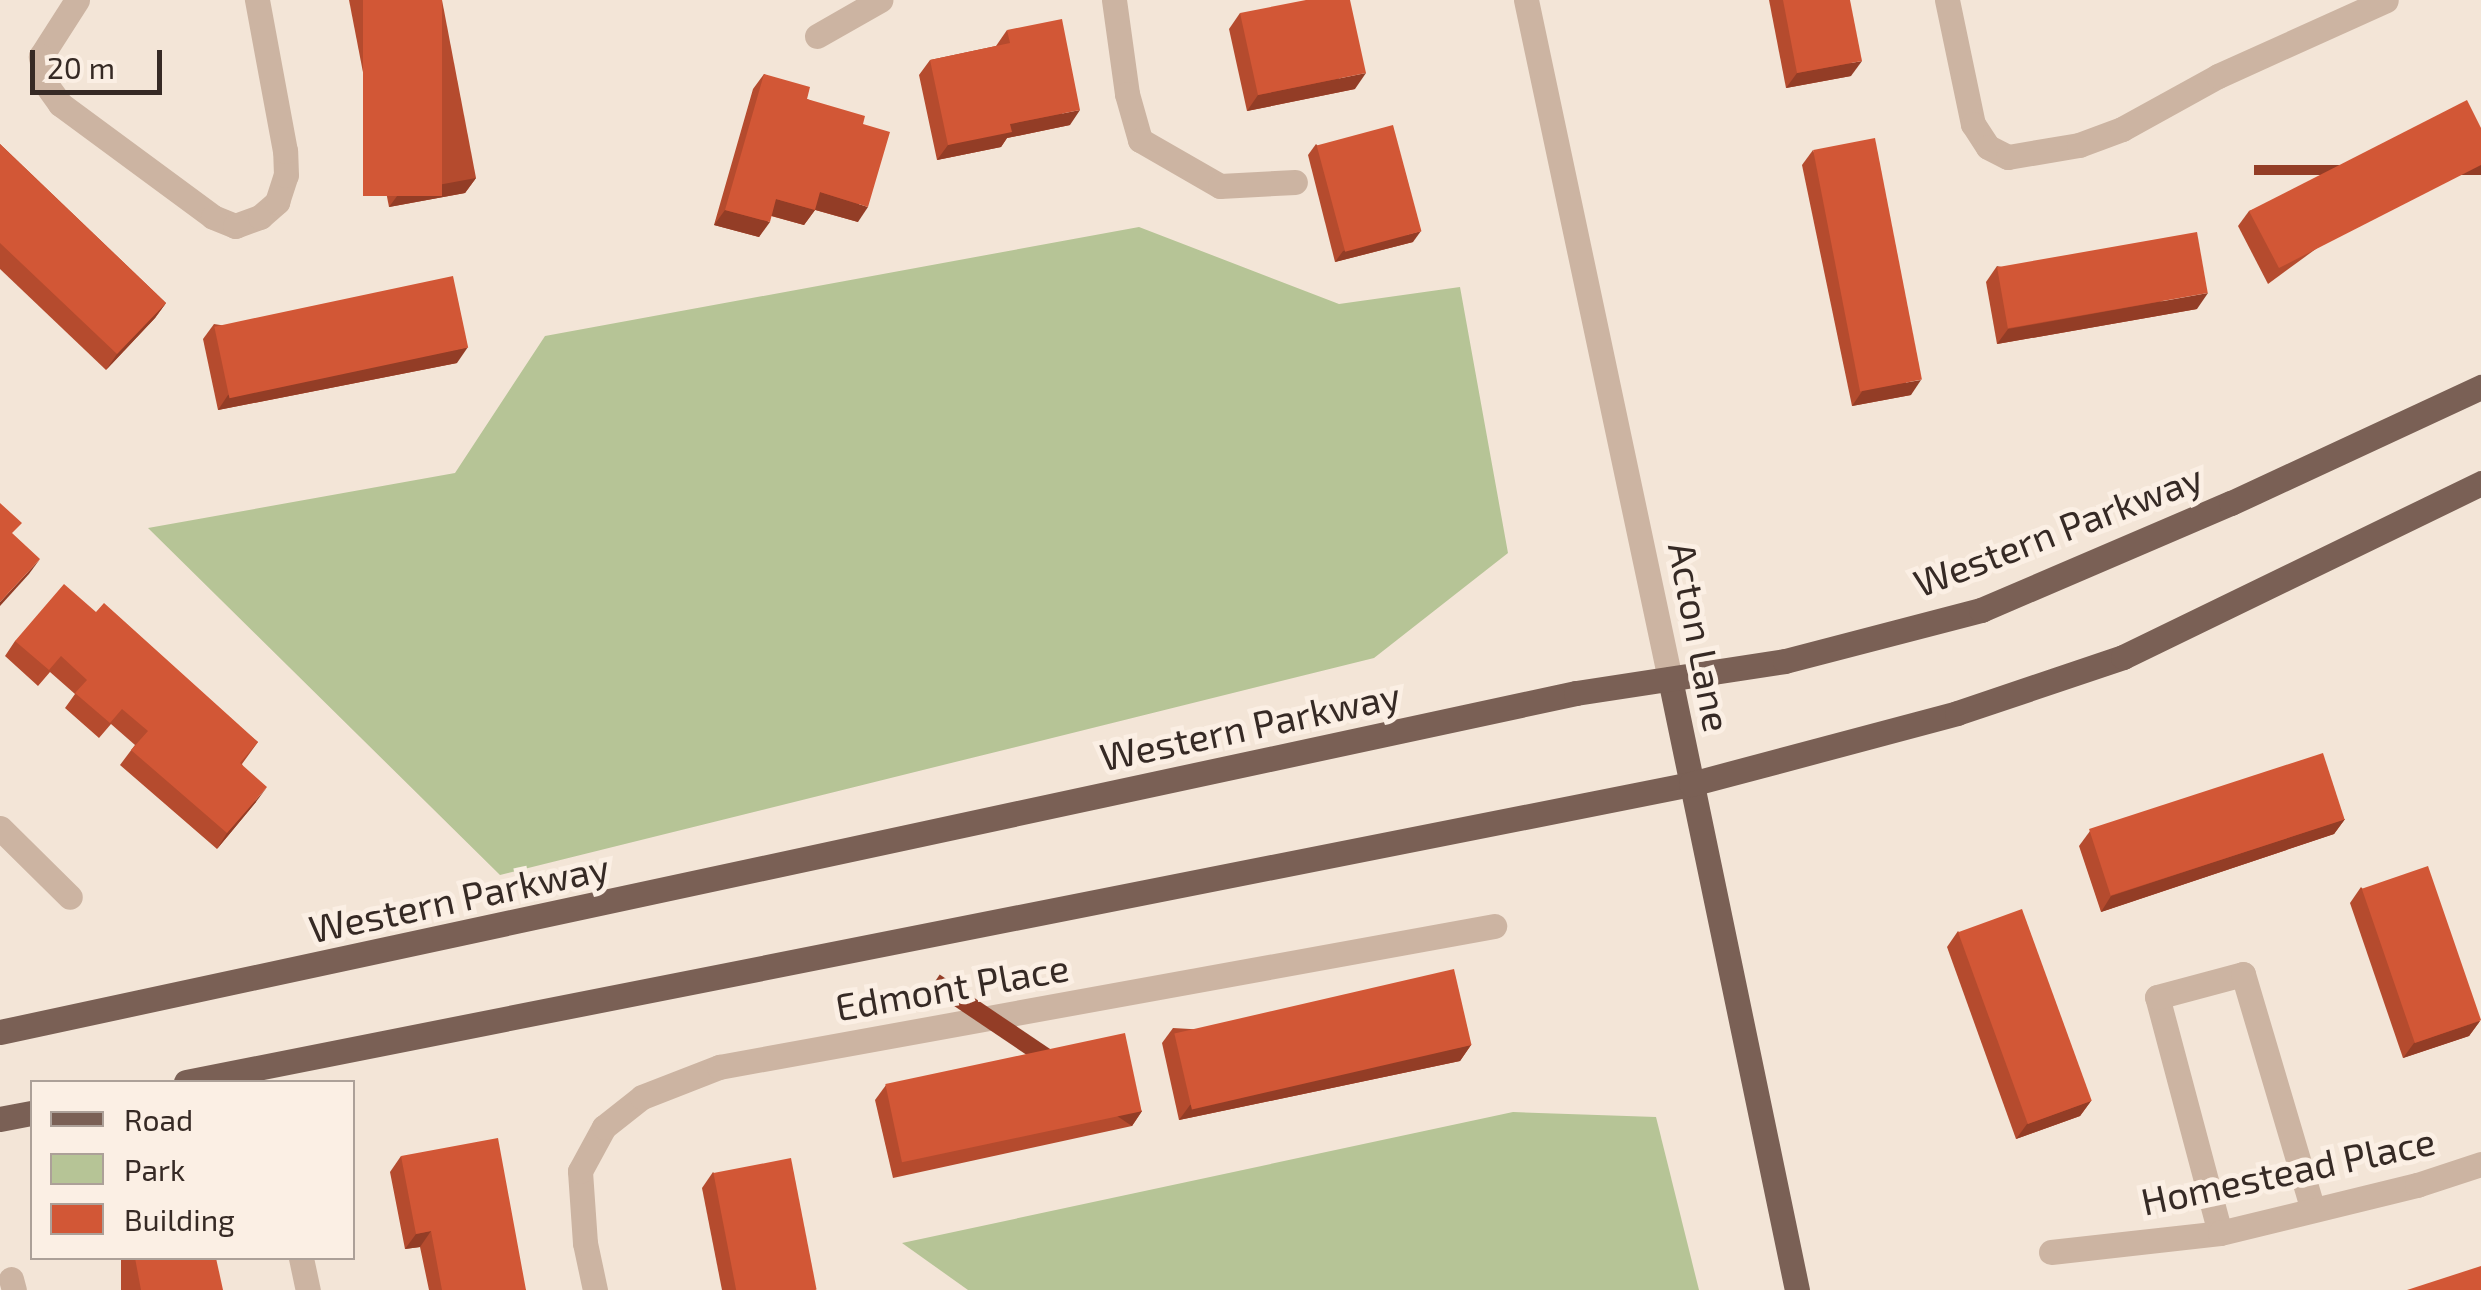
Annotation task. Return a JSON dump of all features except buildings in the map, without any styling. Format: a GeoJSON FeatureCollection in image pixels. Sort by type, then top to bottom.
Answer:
{"type":"FeatureCollection","features":[{"type":"Feature","properties":{"kind":"main road","name":"Western Parkway"},"geometry":{"type":"LineString","coordinates":[[0,1032],[1576,693],[1785,661],[1981,610],[2232,503],[2481,386]]}},
{"type":"Feature","properties":{"kind":"main road"},"geometry":{"type":"LineString","coordinates":[[208,1080],[263,1075],[1692,784],[1956,713],[2123,656],[2481,483]]}},
{"type":"Feature","properties":{"kind":"main road","name":"Acton Lane"},"geometry":{"type":"LineString","coordinates":[[1670,679],[1797,1290]]}},
{"type":"Feature","properties":{"kind":"main road"},"geometry":{"type":"LineString","coordinates":[[0,1119],[30,1113]]}},
{"type":"Feature","properties":{"kind":"street"},"geometry":{"type":"LineString","coordinates":[[77,0],[42,56],[45,83],[60,104],[214,216],[234,226],[260,217],[277,202],[286,175],[286,151],[257,0]]}},
{"type":"Feature","properties":{"kind":"street"},"geometry":{"type":"LineString","coordinates":[[817,36],[880,0]]}},
{"type":"Feature","properties":{"kind":"street"},"geometry":{"type":"LineString","coordinates":[[1114,0],[1127,94],[1140,140],[1220,186],[1294,182]]}},
{"type":"Feature","properties":{"kind":"street","name":"Acton Lane"},"geometry":{"type":"LineString","coordinates":[[1526,0],[1670,679]]}},
{"type":"Feature","properties":{"kind":"street"},"geometry":{"type":"LineString","coordinates":[[1947,0],[1972,124],[1988,147],[2008,157],[2079,145],[2122,130],[2218,76],[2386,0]]}},
{"type":"Feature","properties":{"kind":"street"},"geometry":{"type":"LineString","coordinates":[[0,828],[70,897]]}},
{"type":"Feature","properties":{"kind":"street","name":"Edmont Place"},"geometry":{"type":"LineString","coordinates":[[595,1290],[585,1243],[580,1171],[604,1127],[642,1097],[719,1067],[1494,926]]}},
{"type":"Feature","properties":{"kind":"street"},"geometry":{"type":"LineString","coordinates":[[2220,1232],[2157,997],[2243,974],[2314,1210]]}},
{"type":"Feature","properties":{"kind":"street","name":"Homestead Place"},"geometry":{"type":"LineString","coordinates":[[2051,1252],[2220,1232],[2481,1164]]}},
{"type":"Feature","properties":{"kind":"street"},"geometry":{"type":"LineString","coordinates":[[301,1260],[308,1290]]}},
{"type":"Feature","properties":{"kind":"green space"},"geometry":{"type":"Polygon","coordinates":[[[1139,227],[1339,304],[1460,287],[1508,553],[1374,658],[500,875],[148,528],[455,473],[545,336],[1139,227]]]}},
{"type":"Feature","properties":{"kind":"green space"},"geometry":{"type":"Polygon","coordinates":[[[1513,1112],[1656,1117],[1699,1290],[968,1290],[902,1243],[1513,1112]]]}}]}
